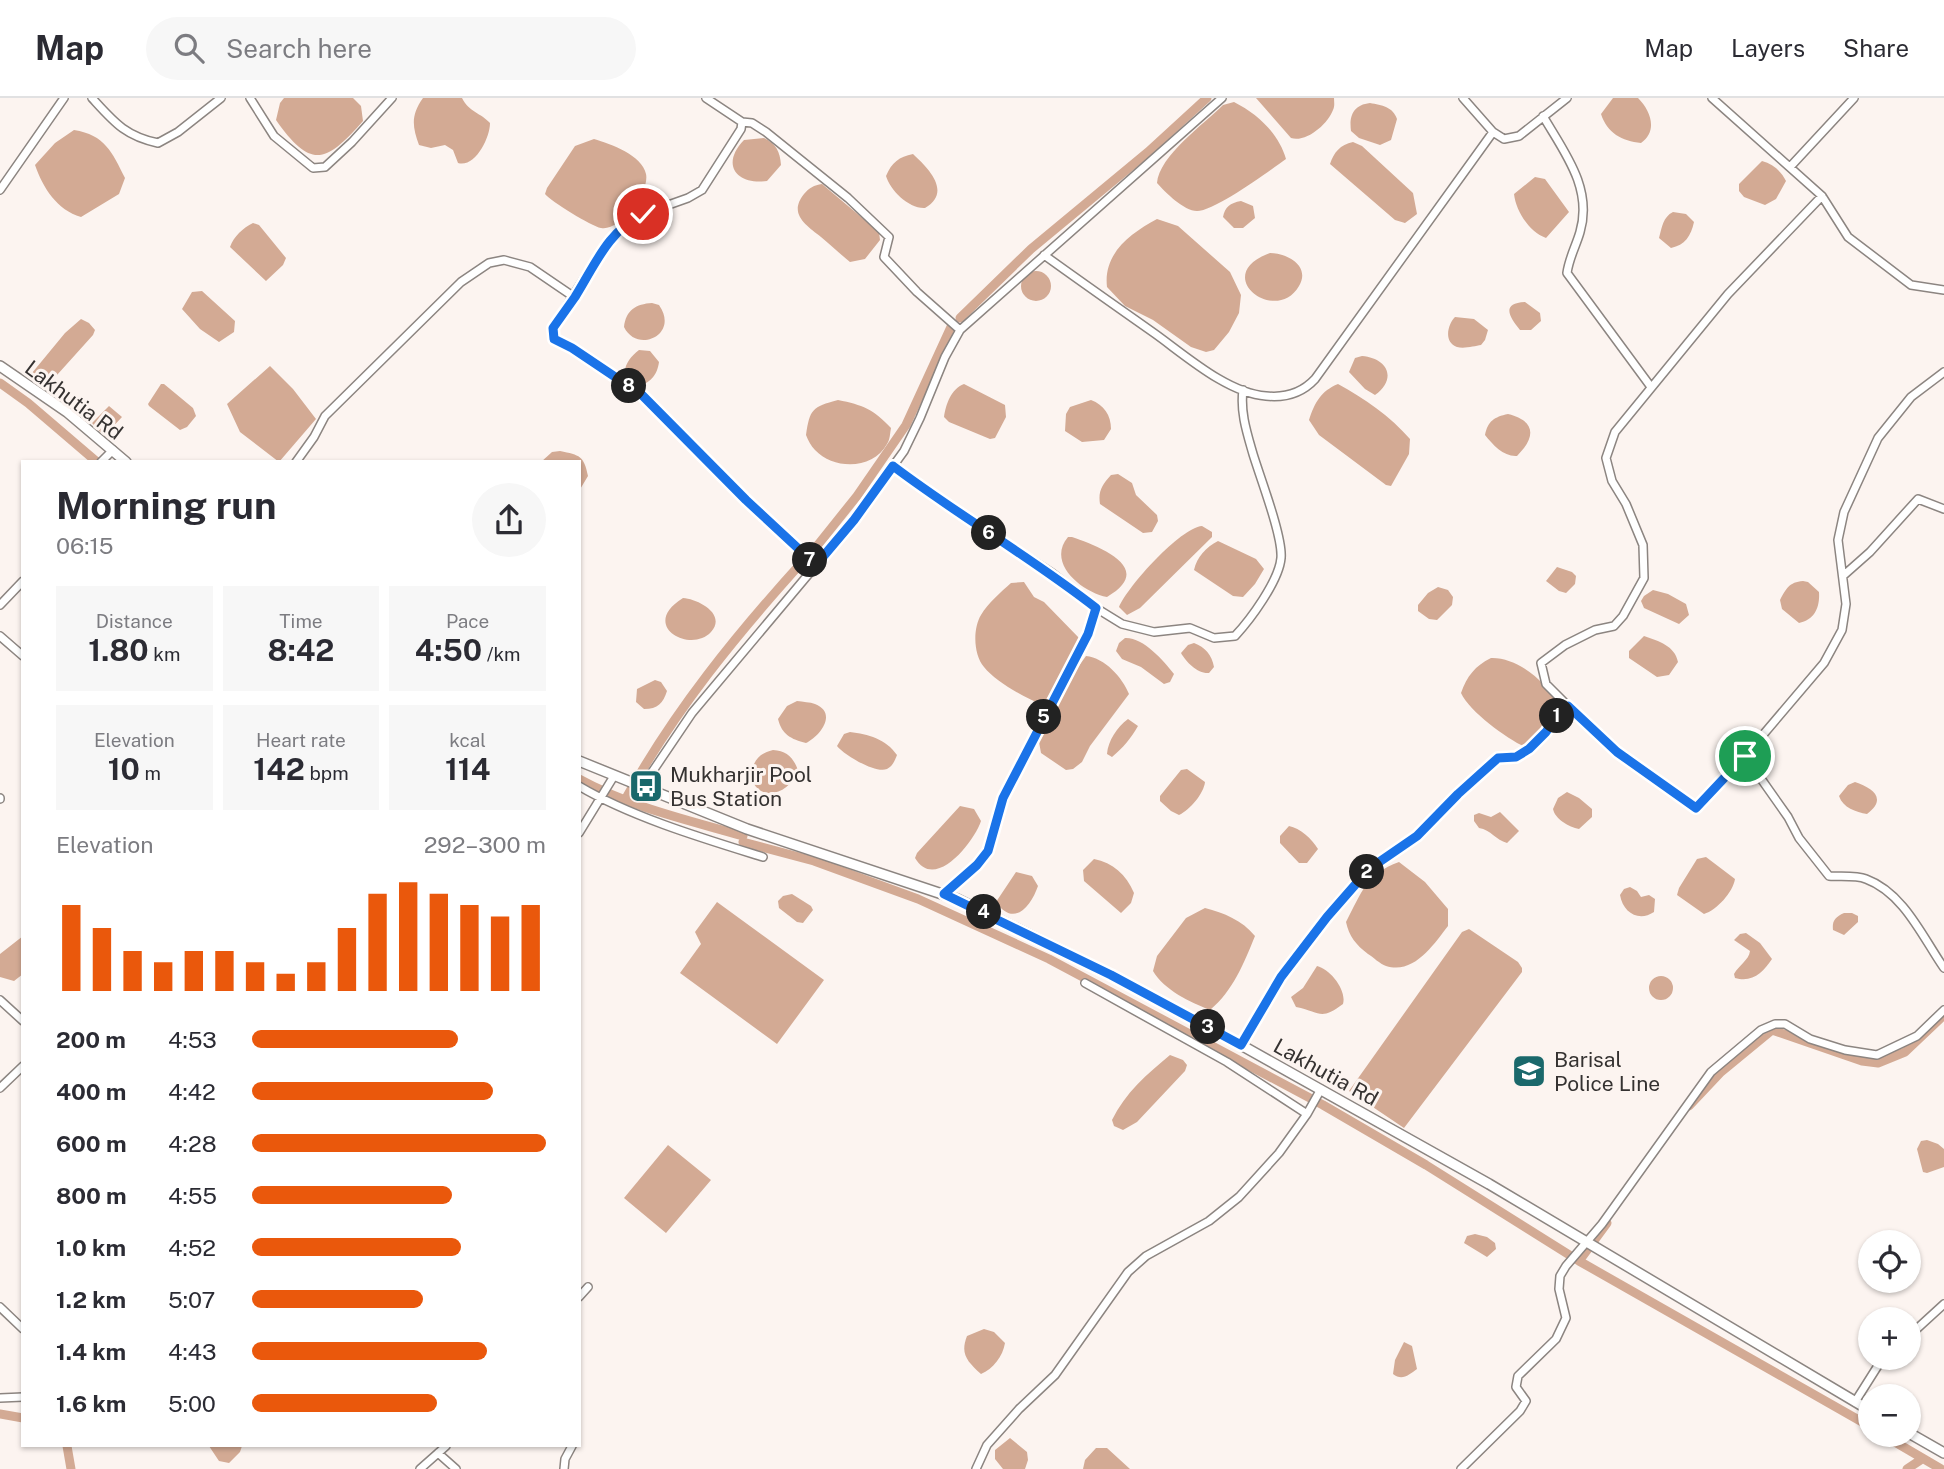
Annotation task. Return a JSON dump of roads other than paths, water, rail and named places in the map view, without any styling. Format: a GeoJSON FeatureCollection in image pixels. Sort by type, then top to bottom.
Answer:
{"type":"FeatureCollection","features":[{"type":"Feature","properties":{"kind":"street"},"geometry":{"type":"LineString","coordinates":[[0,190],[64,98]]}},
{"type":"Feature","properties":{"kind":"street"},"geometry":{"type":"LineString","coordinates":[[92,98],[122,130],[134,137],[158,143],[178,132],[220,98]]}},
{"type":"Feature","properties":{"kind":"street"},"geometry":{"type":"LineString","coordinates":[[250,98],[274,136],[313,168],[325,167],[392,98]]}},
{"type":"Feature","properties":{"kind":"street"},"geometry":{"type":"LineString","coordinates":[[706,98],[742,122],[752,123],[766,132],[848,198],[889,237],[884,257],[898,275],[960,330]]}},
{"type":"Feature","properties":{"kind":"street"},"geometry":{"type":"LineString","coordinates":[[642,787],[692,713],[854,520],[893,466],[910,440],[945,356],[960,330],[1222,98]]}},
{"type":"Feature","properties":{"kind":"street"},"geometry":{"type":"LineString","coordinates":[[1463,98],[1493,132],[1504,139],[1519,136],[1567,98]]}},
{"type":"Feature","properties":{"kind":"street"},"geometry":{"type":"LineString","coordinates":[[1712,98],[1822,196],[1848,237],[1912,285],[1944,290]]}},
{"type":"Feature","properties":{"kind":"street"},"geometry":{"type":"LineString","coordinates":[[1790,167],[1854,98]]}},
{"type":"Feature","properties":{"kind":"street"},"geometry":{"type":"LineString","coordinates":[[1543,116],[1579,180],[1585,203],[1580,232],[1569,258],[1567,274],[1651,387]]}},
{"type":"Feature","properties":{"kind":"street"},"geometry":{"type":"LineString","coordinates":[[742,122],[741,129],[702,190],[621,226],[600,253],[553,328],[554,339],[642,395],[746,500],[816,565]]}},
{"type":"Feature","properties":{"kind":"street"},"geometry":{"type":"LineString","coordinates":[[1044,255],[1212,374],[1243,390],[1266,396],[1292,395],[1306,389],[1315,379],[1493,132]]}},
{"type":"Feature","properties":{"kind":"street"},"geometry":{"type":"LineString","coordinates":[[1822,196],[1728,294],[1615,432],[1606,458],[1612,481],[1626,504],[1643,545],[1644,578],[1623,616],[1614,626],[1595,630],[1565,645],[1541,663],[1546,684],[1617,752],[1696,808],[1745,756],[1824,663],[1842,631],[1846,604],[1838,540],[1844,512],[1878,438],[1911,397],[1944,372]]}},
{"type":"Feature","properties":{"kind":"street"},"geometry":{"type":"LineString","coordinates":[[297,460],[325,416],[461,282],[489,263],[504,260],[530,267],[574,297]]}},
{"type":"Feature","properties":{"kind":"street","name":"Lakhutia Rd"},"geometry":{"type":"LineString","coordinates":[[0,366],[67,412],[124,460]]}},
{"type":"Feature","properties":{"kind":"street"},"geometry":{"type":"LineString","coordinates":[[893,466],[934,497],[1052,573],[1096,608],[1122,624],[1154,632],[1190,628],[1214,638],[1235,636],[1255,614],[1281,558],[1277,533],[1248,438],[1241,403],[1243,390]]}},
{"type":"Feature","properties":{"kind":"street"},"geometry":{"type":"LineString","coordinates":[[103,460],[113,450]]}},
{"type":"Feature","properties":{"kind":"street"},"geometry":{"type":"LineString","coordinates":[[1844,575],[1870,552],[1917,499],[1944,509]]}},
{"type":"Feature","properties":{"kind":"street"},"geometry":{"type":"LineString","coordinates":[[0,605],[21,583]]}},
{"type":"Feature","properties":{"kind":"street"},"geometry":{"type":"LineString","coordinates":[[944,894],[977,865],[988,851],[1003,798],[1088,634],[1096,608]]}},
{"type":"Feature","properties":{"kind":"street"},"geometry":{"type":"LineString","coordinates":[[0,636],[21,654]]}},
{"type":"Feature","properties":{"kind":"street"},"geometry":{"type":"LineString","coordinates":[[1241,1045],[1281,977],[1327,917],[1369,869],[1417,836],[1498,758],[1516,757],[1529,749],[1546,732],[1561,710],[1568,706]]}},
{"type":"Feature","properties":{"kind":"street"},"geometry":{"type":"LineString","coordinates":[[1745,756],[1788,817],[1799,838],[1829,876],[1865,878],[1882,888],[1900,904],[1944,968]]}},
{"type":"Feature","properties":{"kind":"street","name":"Lakhutia Rd"},"geometry":{"type":"LineString","coordinates":[[581,762],[747,829],[944,894],[1099,969],[1321,1089],[1858,1404]]}},
{"type":"Feature","properties":{"kind":"street"},"geometry":{"type":"LineString","coordinates":[[581,830],[614,776]]}},
{"type":"Feature","properties":{"kind":"street"},"geometry":{"type":"LineString","coordinates":[[581,787],[601,799],[710,841],[763,857]]}},
{"type":"Feature","properties":{"kind":"street"},"geometry":{"type":"LineString","coordinates":[[1085,983],[1227,1062],[1307,1114]]}},
{"type":"Feature","properties":{"kind":"street"},"geometry":{"type":"LineString","coordinates":[[0,1000],[21,1019]]}},
{"type":"Feature","properties":{"kind":"street"},"geometry":{"type":"LineString","coordinates":[[1461,1469],[1520,1411],[1526,1401],[1516,1387],[1518,1376],[1556,1339],[1566,1318],[1559,1289],[1560,1276],[1566,1266],[1602,1224],[1711,1072],[1761,1030],[1775,1024],[1785,1024],[1810,1040],[1845,1050],[1877,1055],[1917,1036],[1944,1010]]}},
{"type":"Feature","properties":{"kind":"street"},"geometry":{"type":"LineString","coordinates":[[0,1088],[21,1068]]}},
{"type":"Feature","properties":{"kind":"street"},"geometry":{"type":"LineString","coordinates":[[976,1469],[987,1445],[1019,1409],[1055,1375],[1128,1272],[1146,1256],[1209,1221],[1239,1196],[1279,1153],[1321,1089]]}},
{"type":"Feature","properties":{"kind":"street"},"geometry":{"type":"LineString","coordinates":[[581,1295],[588,1287]]}},
{"type":"Feature","properties":{"kind":"street"},"geometry":{"type":"LineString","coordinates":[[1921,1325],[1944,1304]]}},
{"type":"Feature","properties":{"kind":"street"},"geometry":{"type":"LineString","coordinates":[[0,1307],[21,1327]]}},
{"type":"Feature","properties":{"kind":"street"},"geometry":{"type":"LineString","coordinates":[[1855,1402],[1875,1370]]}},
{"type":"Feature","properties":{"kind":"street"},"geometry":{"type":"LineString","coordinates":[[0,1398],[21,1396]]}},
{"type":"Feature","properties":{"kind":"street"},"geometry":{"type":"LineString","coordinates":[[1921,1440],[1944,1454]]}},
{"type":"Feature","properties":{"kind":"street"},"geometry":{"type":"LineString","coordinates":[[421,1469],[445,1447]]}},
{"type":"Feature","properties":{"kind":"street"},"geometry":{"type":"LineString","coordinates":[[564,1469],[565,1459],[571,1447]]}},
{"type":"Feature","properties":{"kind":"street"},"geometry":{"type":"LineString","coordinates":[[438,1453],[456,1469]]}},
{"type":"Feature","properties":{"kind":"waterway"},"geometry":{"type":"LineString","coordinates":[[960,318],[1031,249],[1148,152],[1207,98]]}},
{"type":"Feature","properties":{"kind":"waterway"},"geometry":{"type":"LineString","coordinates":[[813,551],[857,496],[906,425],[951,327]]}},
{"type":"Feature","properties":{"kind":"waterway"},"geometry":{"type":"LineString","coordinates":[[0,383],[28,403],[95,460]]}},
{"type":"Feature","properties":{"kind":"waterway"},"geometry":{"type":"LineString","coordinates":[[625,800],[664,736],[707,675],[804,560]]}},
{"type":"Feature","properties":{"kind":"waterway"},"geometry":{"type":"LineString","coordinates":[[581,780],[639,805],[743,836]]}},
{"type":"Feature","properties":{"kind":"waterway"},"geometry":{"type":"LineString","coordinates":[[743,842],[814,861],[918,899],[1049,959],[1323,1105],[1426,1165],[1579,1261],[1858,1420]]}},
{"type":"Feature","properties":{"kind":"waterway"},"geometry":{"type":"LineString","coordinates":[[1689,1106],[1721,1072],[1772,1030],[1862,1061],[1878,1063],[1905,1052],[1944,1015]]}},
{"type":"Feature","properties":{"kind":"waterway"},"geometry":{"type":"LineString","coordinates":[[1579,1261],[1607,1223]]}},
{"type":"Feature","properties":{"kind":"waterway"},"geometry":{"type":"LineString","coordinates":[[0,1414],[21,1418]]}},
{"type":"Feature","properties":{"kind":"waterway"},"geometry":{"type":"LineString","coordinates":[[67,1447],[71,1469]]}},
{"type":"Feature","properties":{"kind":"waterway"},"geometry":{"type":"LineString","coordinates":[[1903,1447],[1941,1469]]}},
{"type":"Feature","properties":{"kind":"waterway"},"geometry":{"type":"LineString","coordinates":[[1907,1469],[1922,1459]]}},
{"type":"Feature","properties":{"kind":"place","name":"Mukharjir Pool Bus Station"},"geometry":{"type":"Point","coordinates":[646,786]}},
{"type":"Feature","properties":{"kind":"place","name":"Barisal Police Line"},"geometry":{"type":"Point","coordinates":[1529,1071]}}]}
